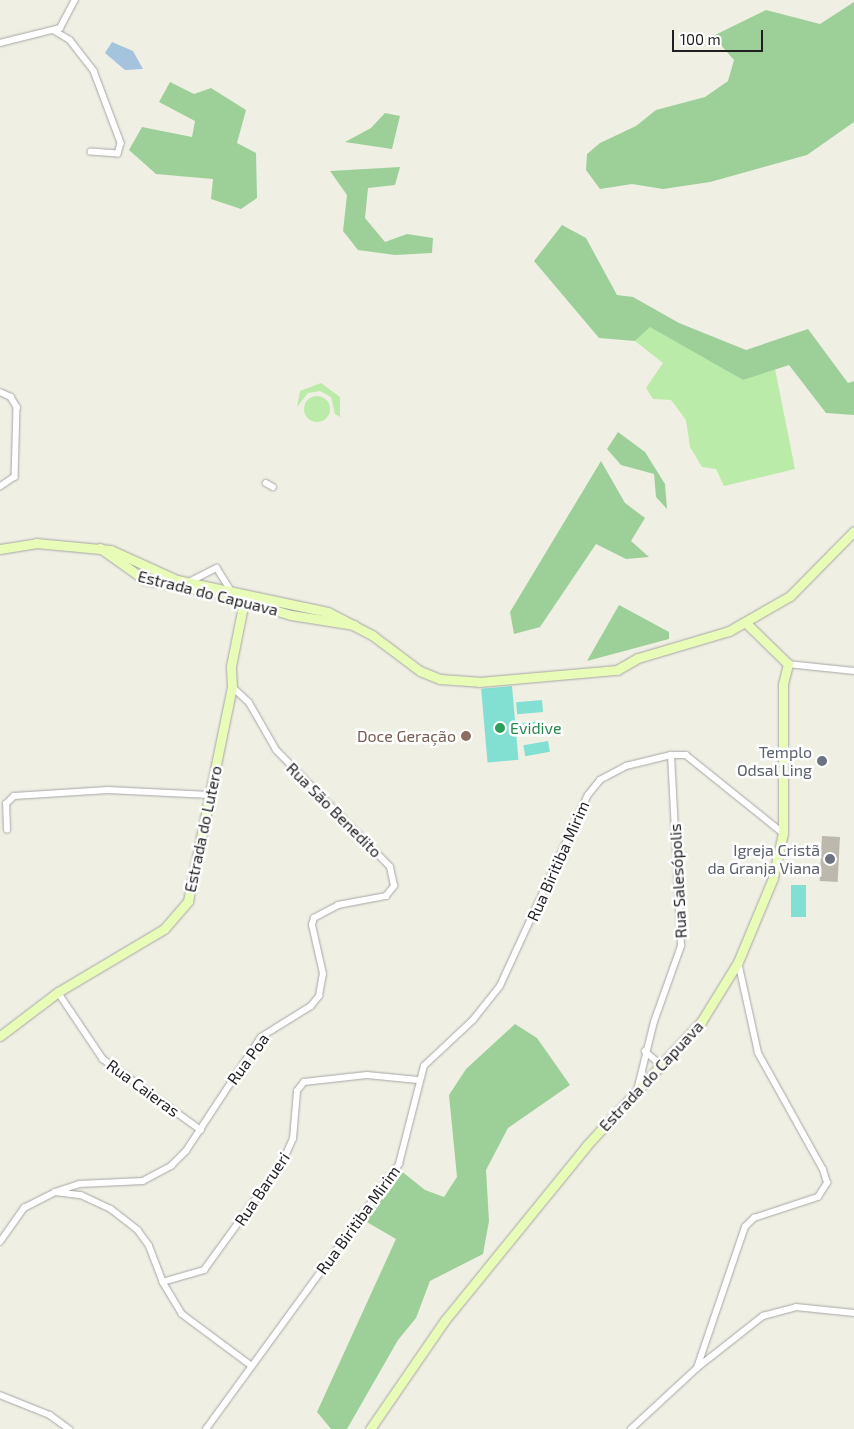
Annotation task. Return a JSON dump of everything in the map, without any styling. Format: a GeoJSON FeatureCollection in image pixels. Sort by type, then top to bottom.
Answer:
{"type":"FeatureCollection","features":[{"type":"Feature","properties":{"kind":"street"},"geometry":{"type":"LineString","coordinates":[[0,43],[55,31],[64,24],[76,0]]}},
{"type":"Feature","properties":{"kind":"street"},"geometry":{"type":"LineString","coordinates":[[55,31],[70,40],[94,71],[121,143],[118,154],[91,152]]}},
{"type":"Feature","properties":{"kind":"street"},"geometry":{"type":"LineString","coordinates":[[0,392],[15,402],[17,416],[15,477],[0,488]]}},
{"type":"Feature","properties":{"kind":"street"},"geometry":{"type":"LineString","coordinates":[[266,483],[273,487]]}},
{"type":"Feature","properties":{"kind":"street","name":"Estrada do Capuava"},"geometry":{"type":"LineString","coordinates":[[0,549],[36,543],[100,548],[144,567],[189,582],[230,589],[268,601],[322,610],[354,625],[429,675],[478,682],[617,670],[638,658],[709,639],[745,622],[800,588],[854,531]]}},
{"type":"Feature","properties":{"kind":"street","name":"Estrada do Capuava"},"geometry":{"type":"LineString","coordinates":[[100,548],[139,578],[320,621],[354,625]]}},
{"type":"Feature","properties":{"kind":"street"},"geometry":{"type":"LineString","coordinates":[[139,578],[138,571],[144,567]]}},
{"type":"Feature","properties":{"kind":"street"},"geometry":{"type":"LineString","coordinates":[[189,582],[214,568],[222,571],[230,589]]}},
{"type":"Feature","properties":{"kind":"street","name":"Estrada do Lutero"},"geometry":{"type":"LineString","coordinates":[[0,1036],[58,992],[164,929],[182,912],[194,877],[232,687],[232,676],[246,602]]}},
{"type":"Feature","properties":{"kind":"street"},"geometry":{"type":"LineString","coordinates":[[320,621],[322,610]]}},
{"type":"Feature","properties":{"kind":"street"},"geometry":{"type":"LineString","coordinates":[[745,622],[788,664],[854,671]]}},
{"type":"Feature","properties":{"kind":"street","name":"Estrada do Capuava"},"geometry":{"type":"LineString","coordinates":[[370,1429],[445,1320],[587,1145],[701,1022],[738,962],[773,878],[784,833],[783,684],[788,664]]}},
{"type":"Feature","properties":{"kind":"street","name":"Rua São Benedito"},"geometry":{"type":"LineString","coordinates":[[232,687],[249,703],[276,750],[390,867],[394,886],[386,896],[338,905]]}},
{"type":"Feature","properties":{"kind":"street"},"geometry":{"type":"LineString","coordinates":[[671,755],[694,759],[784,833]]}},
{"type":"Feature","properties":{"kind":"street","name":"Rua Salesópolis"},"geometry":{"type":"LineString","coordinates":[[637,1091],[645,1051],[681,946],[671,755]]}},
{"type":"Feature","properties":{"kind":"street","name":"Rua Biritiba Mirim"},"geometry":{"type":"LineString","coordinates":[[206,1429],[399,1164],[409,1137],[418,1080],[437,1050],[473,1020],[500,986],[588,795],[608,773],[671,755]]}},
{"type":"Feature","properties":{"kind":"street"},"geometry":{"type":"LineString","coordinates":[[7,830],[6,804],[14,796],[108,790],[210,795]]}},
{"type":"Feature","properties":{"kind":"street","name":"Rua Poa"},"geometry":{"type":"LineString","coordinates":[[0,1242],[24,1208],[55,1192],[79,1184],[143,1181],[156,1176],[176,1161],[201,1130],[261,1037],[311,1006],[319,996],[323,974],[312,924],[318,913],[338,905]]}},
{"type":"Feature","properties":{"kind":"street"},"geometry":{"type":"LineString","coordinates":[[698,1368],[745,1227],[754,1218],[818,1198],[827,1184],[824,1170],[758,1053],[738,962]]}},
{"type":"Feature","properties":{"kind":"street","name":"Rua Caieras"},"geometry":{"type":"LineString","coordinates":[[58,992],[103,1059],[201,1130]]}},
{"type":"Feature","properties":{"kind":"street"},"geometry":{"type":"LineString","coordinates":[[645,1051],[662,1066]]}},
{"type":"Feature","properties":{"kind":"street","name":"Rua Barueri"},"geometry":{"type":"LineString","coordinates":[[163,1282],[196,1275],[216,1256],[289,1151],[297,1092],[304,1082],[367,1075],[418,1080]]}},
{"type":"Feature","properties":{"kind":"street"},"geometry":{"type":"LineString","coordinates":[[79,1184],[81,1194]]}},
{"type":"Feature","properties":{"kind":"street"},"geometry":{"type":"LineString","coordinates":[[55,1192],[81,1194],[111,1209],[138,1230],[149,1245],[163,1282],[182,1314],[252,1366]]}},
{"type":"Feature","properties":{"kind":"street"},"geometry":{"type":"LineString","coordinates":[[631,1429],[698,1368],[772,1312],[796,1307],[854,1313]]}},
{"type":"Feature","properties":{"kind":"street"},"geometry":{"type":"LineString","coordinates":[[0,1395],[50,1415],[69,1429]]}},
{"type":"Feature","properties":{"kind":"green space"},"geometry":{"type":"Polygon","coordinates":[[[854,2],[854,122],[807,155],[710,182],[663,189],[632,184],[600,189],[586,170],[587,154],[600,143],[636,126],[656,110],[705,97],[728,81],[734,60],[713,36],[766,10],[820,24],[854,2]]]}},
{"type":"Feature","properties":{"kind":"green space"},"geometry":{"type":"Polygon","coordinates":[[[170,82],[194,94],[211,88],[246,110],[237,143],[256,153],[257,198],[241,209],[211,199],[213,179],[156,174],[129,150],[142,127],[192,137],[195,121],[159,102],[170,82]]]}},
{"type":"Feature","properties":{"kind":"green space"},"geometry":{"type":"Polygon","coordinates":[[[385,113],[400,116],[392,149],[345,142],[371,128],[385,113]]]}},
{"type":"Feature","properties":{"kind":"green space"},"geometry":{"type":"Polygon","coordinates":[[[400,167],[395,185],[368,188],[365,218],[385,242],[407,234],[433,238],[432,253],[395,255],[358,250],[343,231],[347,195],[330,171],[400,167]]]}},
{"type":"Feature","properties":{"kind":"green space"},"geometry":{"type":"Polygon","coordinates":[[[562,225],[586,238],[617,295],[633,297],[679,323],[746,350],[808,329],[848,383],[854,381],[854,415],[826,413],[789,365],[743,380],[650,327],[635,341],[599,338],[534,261],[562,225]]]}},
{"type":"Feature","properties":{"kind":"green space"},"geometry":{"type":"Polygon","coordinates":[[[650,326],[743,380],[775,369],[795,469],[724,486],[716,469],[702,467],[690,447],[686,420],[671,400],[653,399],[646,388],[663,363],[635,341],[650,326]]]}},
{"type":"Feature","properties":{"kind":"green space"},"geometry":{"type":"Polygon","coordinates":[[[321,383],[340,397],[340,417],[335,414],[331,397],[320,391],[308,393],[297,407],[300,391],[321,383]]]}},
{"type":"Feature","properties":{"kind":"green space"},"geometry":{"type":"Polygon","coordinates":[[[317,396],[326,400],[330,409],[326,418],[317,422],[308,418],[304,409],[308,400],[317,396]]]}},
{"type":"Feature","properties":{"kind":"green space"},"geometry":{"type":"Polygon","coordinates":[[[618,432],[645,452],[665,484],[667,509],[656,497],[654,474],[621,465],[607,449],[618,432]]]}},
{"type":"Feature","properties":{"kind":"green space"},"geometry":{"type":"Polygon","coordinates":[[[601,461],[625,503],[645,518],[631,541],[649,557],[626,559],[596,544],[540,627],[514,634],[510,612],[601,461]]]}},
{"type":"Feature","properties":{"kind":"green space"},"geometry":{"type":"Polygon","coordinates":[[[619,605],[669,632],[669,639],[587,661],[619,605]]]}},
{"type":"Feature","properties":{"kind":"green space"},"geometry":{"type":"Polygon","coordinates":[[[515,1024],[537,1038],[570,1085],[508,1128],[486,1170],[489,1221],[483,1254],[430,1281],[416,1318],[398,1340],[347,1429],[331,1429],[317,1412],[396,1239],[365,1221],[400,1170],[425,1190],[444,1197],[457,1177],[449,1095],[466,1069],[515,1024]]]}},
{"type":"Feature","properties":{"kind":"shaded area"},"geometry":{"type":"Polygon","coordinates":[[[112,42],[133,51],[143,69],[125,70],[105,53],[112,42]]]}},
{"type":"Feature","properties":{"kind":"shaded area","name":"Evidive"},"geometry":{"type":"Polygon","coordinates":[[[512,686],[518,760],[488,762],[481,689],[512,686]]]}},
{"type":"Feature","properties":{"kind":"shaded area"},"geometry":{"type":"Polygon","coordinates":[[[542,700],[543,712],[517,714],[516,702],[542,700]]]}},
{"type":"Feature","properties":{"kind":"shaded area"},"geometry":{"type":"Polygon","coordinates":[[[544,721],[545,732],[520,734],[519,723],[544,721]]]}},
{"type":"Feature","properties":{"kind":"shaded area"},"geometry":{"type":"Polygon","coordinates":[[[548,741],[550,752],[525,756],[523,745],[548,741]]]}},
{"type":"Feature","properties":{"kind":"shaded area"},"geometry":{"type":"Polygon","coordinates":[[[791,885],[806,885],[806,917],[791,917],[791,885]]]}},
{"type":"Feature","properties":{"kind":"building","name":"Igreja Cristã da Granja Viana"},"geometry":{"type":"Polygon","coordinates":[[[822,836],[840,837],[838,882],[820,881],[822,836]]]}},
{"type":"Feature","properties":{"kind":"place","name":"Evidive"},"geometry":{"type":"Point","coordinates":[500,728]}},
{"type":"Feature","properties":{"kind":"place","name":"Doce Geração"},"geometry":{"type":"Point","coordinates":[466,736]}},
{"type":"Feature","properties":{"kind":"place","name":"Templo Odsal Ling"},"geometry":{"type":"Point","coordinates":[822,761]}},
{"type":"Feature","properties":{"kind":"place","name":"Igreja Cristã da Granja Viana"},"geometry":{"type":"Point","coordinates":[830,859]}}]}
